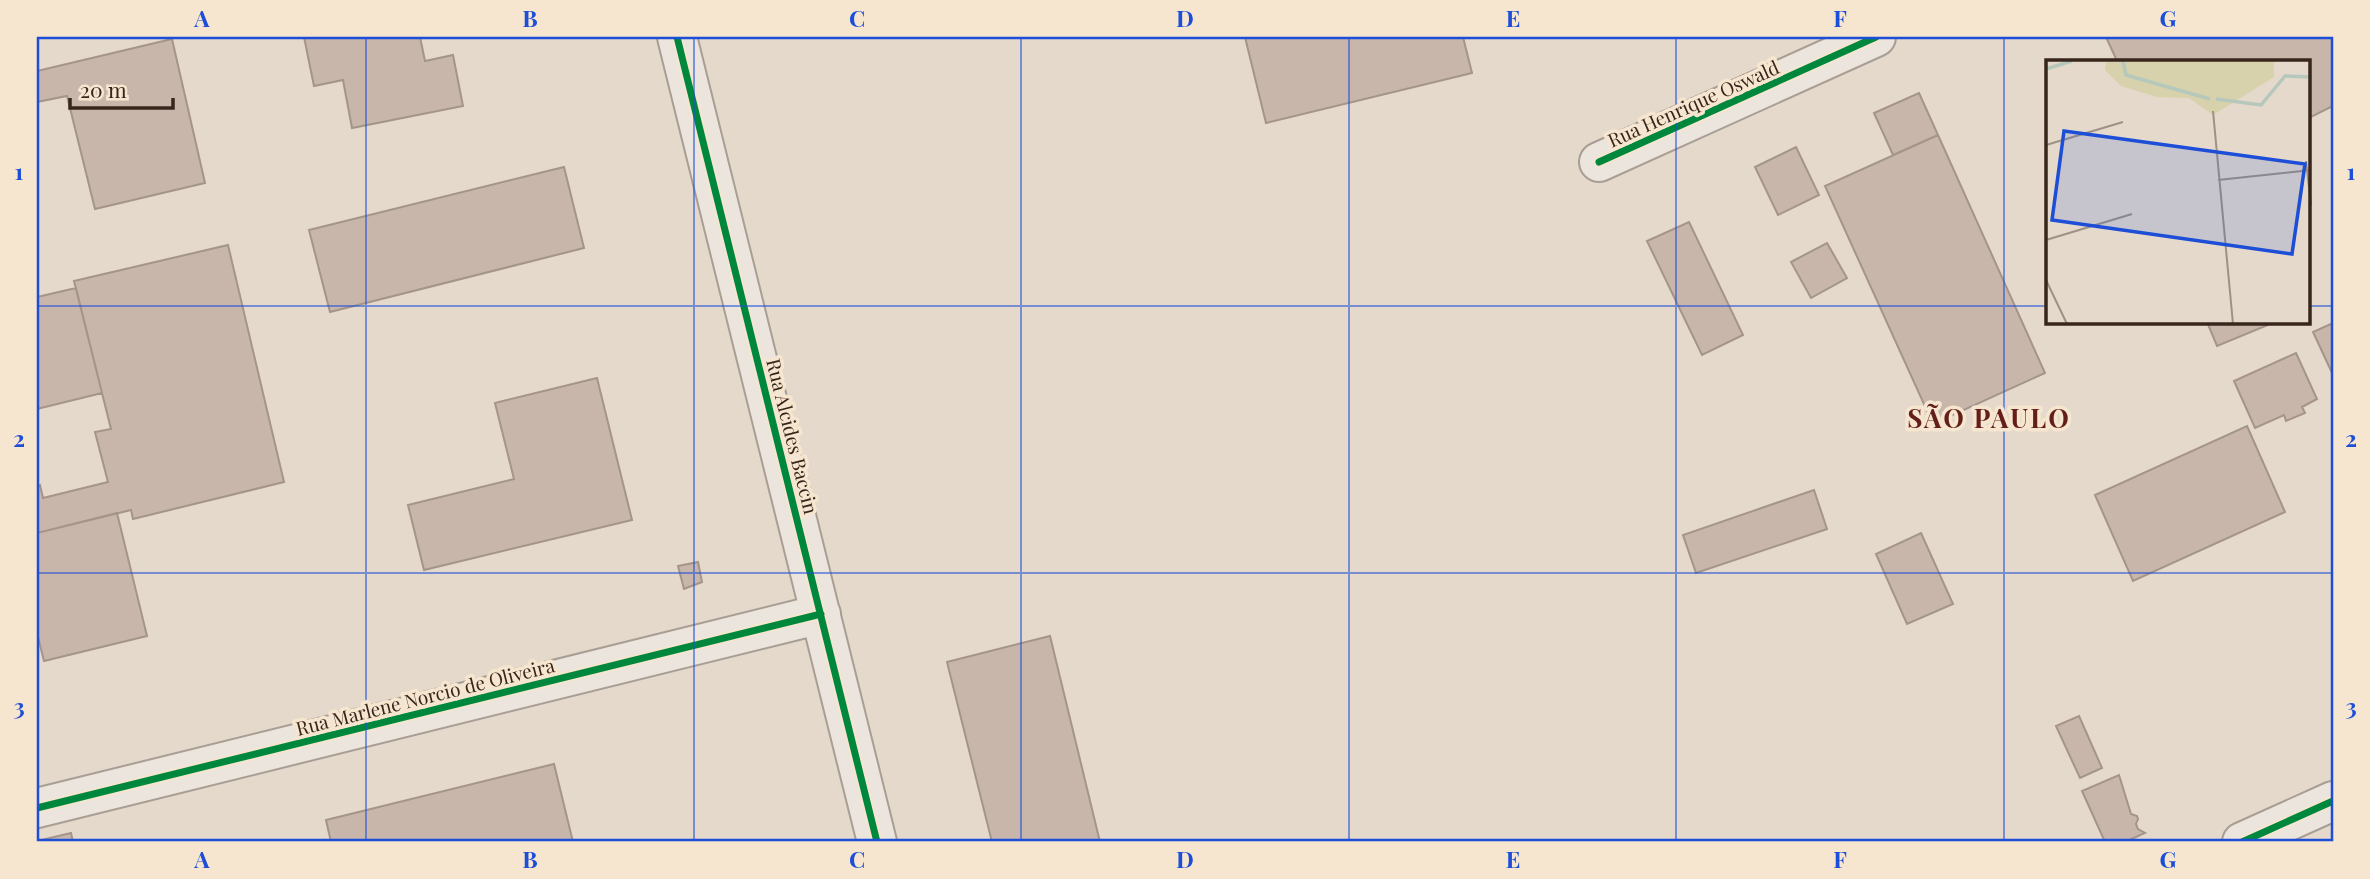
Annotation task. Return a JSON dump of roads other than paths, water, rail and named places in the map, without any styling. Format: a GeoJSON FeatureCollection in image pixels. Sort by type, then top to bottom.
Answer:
{"type":"FeatureCollection","features":[{"type":"Feature","properties":{"kind":"street","name":"Rua Alcides Baccin"},"geometry":{"type":"LineString","coordinates":[[677,37],[877,842]]}},
{"type":"Feature","properties":{"kind":"street","name":"Rua Henrique Oswald"},"geometry":{"type":"LineString","coordinates":[[1599,163],[1876,37]]}},
{"type":"Feature","properties":{"kind":"street","name":"Rua Marlene Norcio de Oliveira"},"geometry":{"type":"LineString","coordinates":[[37,808],[821,614]]}},
{"type":"Feature","properties":{"kind":"street"},"geometry":{"type":"LineString","coordinates":[[2242,842],[2333,801]]}},
{"type":"Feature","properties":{"kind":"district","name":"SÃO PAULO"},"geometry":{"type":"Point","coordinates":[1989,417]}}]}
